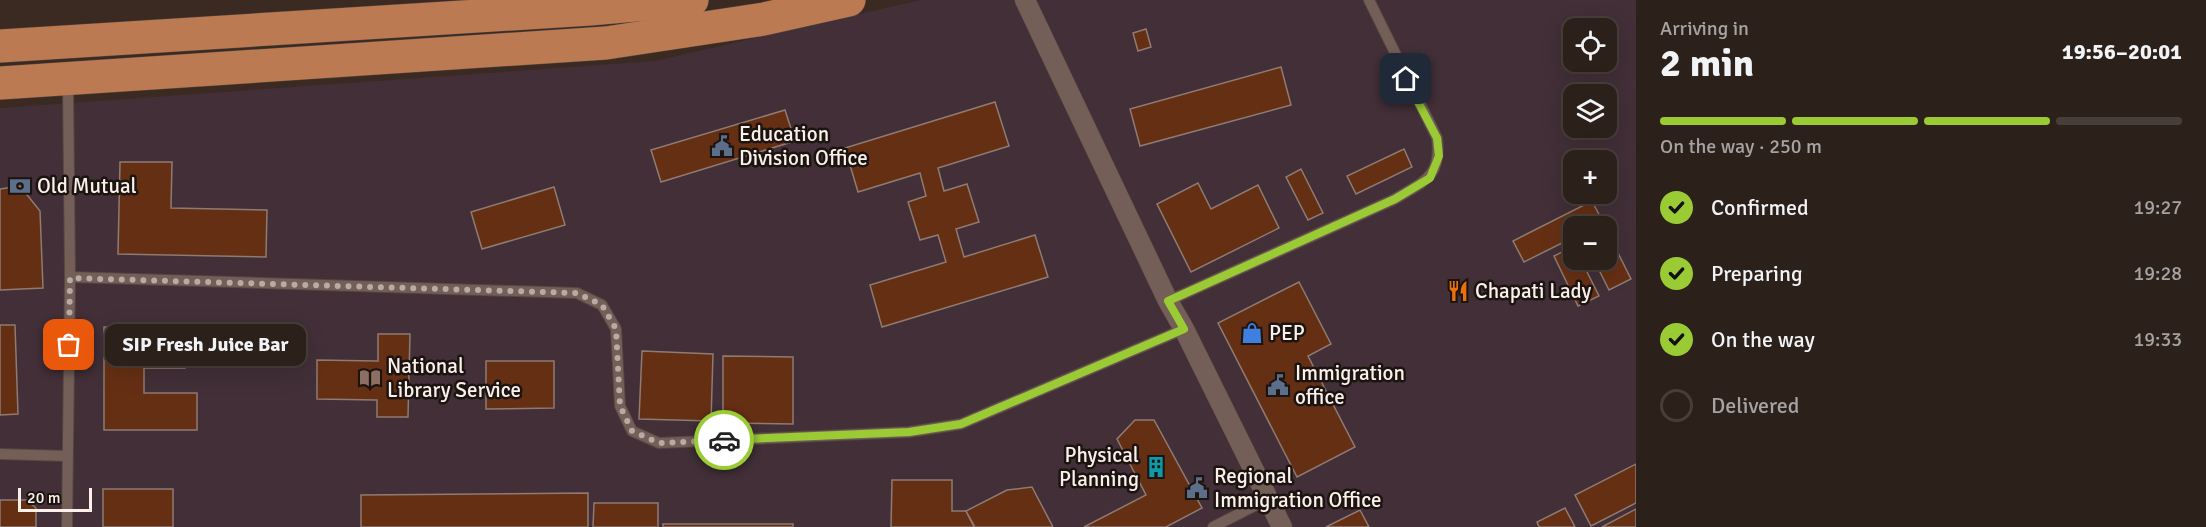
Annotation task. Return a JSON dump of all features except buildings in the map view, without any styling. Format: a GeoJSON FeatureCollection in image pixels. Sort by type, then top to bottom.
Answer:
{"type":"FeatureCollection","features":[{"type":"Feature","properties":{"kind":"highway"},"geometry":{"type":"LineString","coordinates":[[0,46],[590,4],[692,0]]}},
{"type":"Feature","properties":{"kind":"highway"},"geometry":{"type":"LineString","coordinates":[[0,83],[606,43],[764,19],[849,0]]}},
{"type":"Feature","properties":{"kind":"street"},"geometry":{"type":"LineString","coordinates":[[1025,0],[1168,301],[1282,527]]}},
{"type":"Feature","properties":{"kind":"lane"},"geometry":{"type":"LineString","coordinates":[[1168,301],[1395,199],[1430,178],[1439,156],[1437,138],[1368,0]]}},
{"type":"Feature","properties":{"kind":"lane"},"geometry":{"type":"LineString","coordinates":[[67,527],[70,278],[68,80]]}},
{"type":"Feature","properties":{"kind":"lane"},"geometry":{"type":"LineString","coordinates":[[70,278],[577,293],[602,305],[616,329],[620,406],[632,431],[659,443],[909,432],[961,424],[1184,329]]}},
{"type":"Feature","properties":{"kind":"lane"},"geometry":{"type":"LineString","coordinates":[[0,454],[67,456]]}},
{"type":"Feature","properties":{"kind":"lane"},"geometry":{"type":"LineString","coordinates":[[1213,527],[1268,500]]}},
{"type":"Feature","properties":{"kind":"shaded area"},"geometry":{"type":"Polygon","coordinates":[[[921,0],[1636,0],[1636,527],[0,527],[0,108],[655,61],[921,0]]]}},
{"type":"Feature","properties":{"kind":"way so far"},"geometry":{"type":"LineString","coordinates":[[69,345],[70,278],[577,293],[602,305],[616,329],[620,406],[632,431],[659,443],[724,440]]}},
{"type":"Feature","properties":{"kind":"place","name":"Education Division Office"},"geometry":{"type":"Point","coordinates":[722,146]}},
{"type":"Feature","properties":{"kind":"place","name":"Old Mutual"},"geometry":{"type":"Point","coordinates":[20,186]}},
{"type":"Feature","properties":{"kind":"place","name":"Chapati Lady"},"geometry":{"type":"Point","coordinates":[1458,291]}},
{"type":"Feature","properties":{"kind":"place","name":"PEP"},"geometry":{"type":"Point","coordinates":[1252,333]}},
{"type":"Feature","properties":{"kind":"place","name":"SIP Fresh Juice Bar"},"geometry":{"type":"Point","coordinates":[69,345]}},
{"type":"Feature","properties":{"kind":"place","name":"National Library Service"},"geometry":{"type":"Point","coordinates":[370,378]}},
{"type":"Feature","properties":{"kind":"place","name":"Immigration office"},"geometry":{"type":"Point","coordinates":[1278,385]}},
{"type":"Feature","properties":{"kind":"place","name":"Physical Planning"},"geometry":{"type":"Point","coordinates":[1156,467]}},
{"type":"Feature","properties":{"kind":"place","name":"Regional Immigration Office"},"geometry":{"type":"Point","coordinates":[1197,488]}},
{"type":"Feature","properties":{"kind":"route"},"geometry":{"type":"LineString","coordinates":[[724,440],[909,432],[961,424],[1184,329],[1168,301],[1395,199],[1430,178],[1439,156],[1437,138],[1406,79]]}}]}
